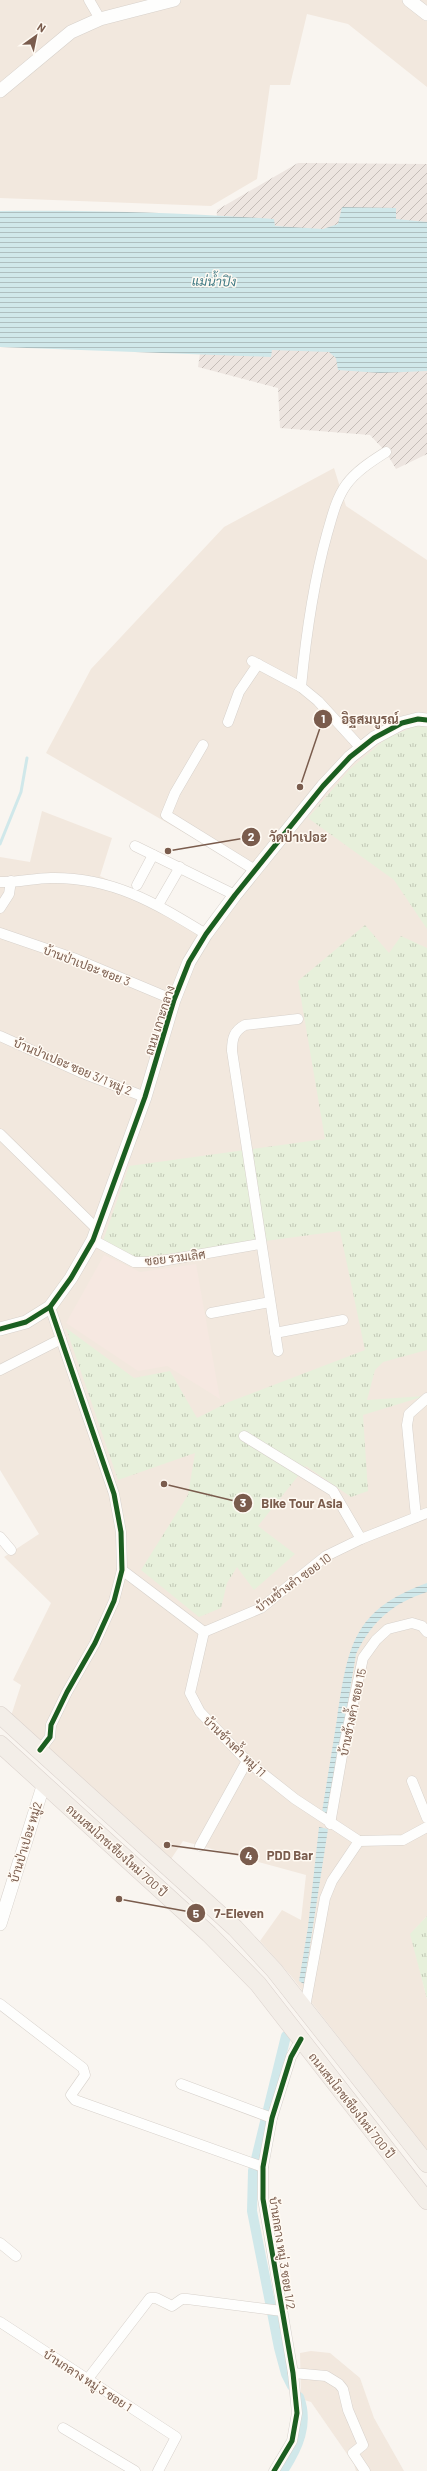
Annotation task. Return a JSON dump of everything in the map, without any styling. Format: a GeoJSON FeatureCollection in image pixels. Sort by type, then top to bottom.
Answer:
{"type":"FeatureCollection","features":[{"type":"Feature","properties":{"kind":"main road","name":"ถนนสมโภชเชียงใหม่ 700 ปี"},"geometry":{"type":"LineString","coordinates":[[0,1715],[235,1928],[274,1970],[305,2007],[427,2164]]}},
{"type":"Feature","properties":{"kind":"main road","name":"ถนนสมโภชเชียงใหม่ 700 ปี"},"geometry":{"type":"LineString","coordinates":[[0,1744],[210,1934],[258,1984],[427,2201]]}},
{"type":"Feature","properties":{"kind":"street"},"geometry":{"type":"LineString","coordinates":[[89,0],[100,19]]}},
{"type":"Feature","properties":{"kind":"street"},"geometry":{"type":"LineString","coordinates":[[0,91],[55,43],[71,32],[100,19],[174,0]]}},
{"type":"Feature","properties":{"kind":"street"},"geometry":{"type":"LineString","coordinates":[[409,0],[427,14]]}},
{"type":"Feature","properties":{"kind":"street"},"geometry":{"type":"LineString","coordinates":[[302,688],[306,632],[318,565],[334,510],[346,485],[368,464],[386,452]]}},
{"type":"Feature","properties":{"kind":"street"},"geometry":{"type":"LineString","coordinates":[[228,722],[239,692],[255,662],[302,688],[318,701],[361,748]]}},
{"type":"Feature","properties":{"kind":"street","name":"ถนน เกาะกลาง"},"geometry":{"type":"LineString","coordinates":[[0,1329],[26,1322],[50,1307],[71,1278],[96,1235],[145,1097],[174,1000],[189,962],[206,934],[235,895],[323,786],[361,748],[402,723],[418,719],[427,720]]}},
{"type":"Feature","properties":{"kind":"street"},"geometry":{"type":"LineString","coordinates":[[204,745],[175,793],[166,815],[256,870]]}},
{"type":"Feature","properties":{"kind":"street"},"geometry":{"type":"LineString","coordinates":[[135,846],[235,895]]}},
{"type":"Feature","properties":{"kind":"street"},"geometry":{"type":"LineString","coordinates":[[137,886],[153,854]]}},
{"type":"Feature","properties":{"kind":"street"},"geometry":{"type":"LineString","coordinates":[[158,905],[180,867]]}},
{"type":"Feature","properties":{"kind":"street"},"geometry":{"type":"LineString","coordinates":[[0,882],[52,878],[86,880],[110,884],[158,905],[206,934]]}},
{"type":"Feature","properties":{"kind":"street"},"geometry":{"type":"LineString","coordinates":[[0,908],[9,894],[11,881]]}},
{"type":"Feature","properties":{"kind":"street","name":"บ้านป่าเปอะ ซอย 3"},"geometry":{"type":"LineString","coordinates":[[0,933],[76,959],[174,1000]]}},
{"type":"Feature","properties":{"kind":"street"},"geometry":{"type":"LineString","coordinates":[[278,1351],[260,1244],[232,1051],[232,1037],[238,1028],[245,1024],[298,1018]]}},
{"type":"Feature","properties":{"kind":"street","name":"บ้านป่าเปอะ ซอย 3/1 หมู่ 2"},"geometry":{"type":"LineString","coordinates":[[0,1036],[80,1072],[145,1097]]}},
{"type":"Feature","properties":{"kind":"street","name":"ซอย รวมเลิศ"},"geometry":{"type":"LineString","coordinates":[[0,1134],[96,1235],[134,1262],[156,1262],[260,1244]]}},
{"type":"Feature","properties":{"kind":"street"},"geometry":{"type":"LineString","coordinates":[[211,1313],[270,1302]]}},
{"type":"Feature","properties":{"kind":"street"},"geometry":{"type":"LineString","coordinates":[[40,1750],[50,1737],[51,1725],[67,1692],[95,1643],[114,1601],[122,1570],[121,1532],[118,1508],[50,1307]]}},
{"type":"Feature","properties":{"kind":"street"},"geometry":{"type":"LineString","coordinates":[[275,1333],[343,1320]]}},
{"type":"Feature","properties":{"kind":"street"},"geometry":{"type":"LineString","coordinates":[[0,1370],[61,1339]]}},
{"type":"Feature","properties":{"kind":"street"},"geometry":{"type":"LineString","coordinates":[[416,1517],[407,1425],[409,1414],[427,1398]]}},
{"type":"Feature","properties":{"kind":"street"},"geometry":{"type":"LineString","coordinates":[[244,1436],[333,1491],[361,1538]]}},
{"type":"Feature","properties":{"kind":"street","name":"บ้านช้างคำ ซอย 10"},"geometry":{"type":"LineString","coordinates":[[204,1632],[261,1608],[326,1556],[361,1538],[427,1513]]}},
{"type":"Feature","properties":{"kind":"street"},"geometry":{"type":"LineString","coordinates":[[0,1538],[11,1550]]}},
{"type":"Feature","properties":{"kind":"street"},"geometry":{"type":"LineString","coordinates":[[122,1570],[204,1632]]}},
{"type":"Feature","properties":{"kind":"street","name":"บ้านช้างค้ำ ซอย 15"},"geometry":{"type":"LineString","coordinates":[[330,1824],[343,1750],[363,1658],[376,1640],[388,1629],[412,1623],[422,1626],[427,1632]]}},
{"type":"Feature","properties":{"kind":"street","name":"บ้านช้างค้ำ หมู่ 11"},"geometry":{"type":"LineString","coordinates":[[204,1632],[190,1693],[200,1712],[247,1761],[330,1824],[359,1841]]}},
{"type":"Feature","properties":{"kind":"street"},"geometry":{"type":"LineString","coordinates":[[200,1846],[247,1761]]}},
{"type":"Feature","properties":{"kind":"street"},"geometry":{"type":"LineString","coordinates":[[412,1781],[427,1818]]}},
{"type":"Feature","properties":{"kind":"street","name":"บ้านป่าเปอะ หมู่2"},"geometry":{"type":"LineString","coordinates":[[0,1924],[44,1783]]}},
{"type":"Feature","properties":{"kind":"street"},"geometry":{"type":"LineString","coordinates":[[305,2007],[325,1898],[332,1881],[359,1841],[403,1840],[427,1828]]}},
{"type":"Feature","properties":{"kind":"street"},"geometry":{"type":"LineString","coordinates":[[0,2004],[83,2068],[85,2075],[71,2095],[75,2100],[263,2167]]}},
{"type":"Feature","properties":{"kind":"street","name":"บ้านกลาง หมู่ 3 ซอย 1/2"},"geometry":{"type":"LineString","coordinates":[[274,2471],[292,2441],[297,2413],[294,2372],[263,2199],[263,2167],[272,2118],[290,2057],[301,2039]]}},
{"type":"Feature","properties":{"kind":"street"},"geometry":{"type":"LineString","coordinates":[[181,2084],[272,2118]]}},
{"type":"Feature","properties":{"kind":"street"},"geometry":{"type":"LineString","coordinates":[[0,2243],[16,2256]]}},
{"type":"Feature","properties":{"kind":"street"},"geometry":{"type":"LineString","coordinates":[[87,2380],[150,2298],[156,2298],[172,2306],[182,2299],[187,2299],[282,2311]]}},
{"type":"Feature","properties":{"kind":"street","name":"บ้านกลาง หมู่ 3 ซอย 1"},"geometry":{"type":"LineString","coordinates":[[0,2322],[176,2438],[158,2471]]}},
{"type":"Feature","properties":{"kind":"street"},"geometry":{"type":"LineString","coordinates":[[294,2372],[326,2376],[343,2389],[348,2410],[364,2445],[353,2453],[365,2471]]}},
{"type":"Feature","properties":{"kind":"street"},"geometry":{"type":"LineString","coordinates":[[63,2428],[135,2471]]}},
{"type":"Feature","properties":{"kind":"shaded area"},"geometry":{"type":"Polygon","coordinates":[[[0,0],[427,0],[427,87],[348,24],[307,14],[290,85],[270,85],[257,179],[211,206],[0,198],[0,0]]]}},
{"type":"Feature","properties":{"kind":"shaded area"},"geometry":{"type":"Polygon","coordinates":[[[298,163],[427,164],[427,454],[396,469],[386,452],[370,435],[280,428],[278,388],[198,367],[215,252],[217,210],[298,163]]]}},
{"type":"Feature","properties":{"kind":"shaded area"},"geometry":{"type":"Polygon","coordinates":[[[334,468],[346,506],[427,560],[427,1916],[411,1934],[427,1999],[427,2151],[291,1976],[260,1941],[282,1910],[301,1920],[306,1875],[183,1841],[171,1859],[11,1716],[21,1685],[13,1680],[51,1603],[4,1557],[39,1534],[0,1470],[0,857],[30,862],[42,811],[112,838],[100,876],[205,927],[249,870],[46,753],[91,669],[224,527],[334,468]]]}},
{"type":"Feature","properties":{"kind":"shaded area"},"geometry":{"type":"Polygon","coordinates":[[[104,1255],[140,1272],[196,1264],[220,1399],[167,1366],[138,1371],[66,1323],[104,1255]]]}},
{"type":"Feature","properties":{"kind":"shaded area"},"geometry":{"type":"Polygon","coordinates":[[[311,2351],[330,2353],[360,2378],[374,2418],[404,2471],[356,2471],[354,2464],[311,2402],[301,2399],[300,2353],[311,2351]]]}},
{"type":"Feature","properties":{"kind":"green space"},"geometry":{"type":"Polygon","coordinates":[[[418,725],[427,728],[427,929],[394,880],[308,818],[350,769],[387,738],[418,725]]]}},
{"type":"Feature","properties":{"kind":"green space"},"geometry":{"type":"Polygon","coordinates":[[[365,925],[389,953],[401,936],[427,948],[427,1350],[383,1362],[375,1370],[367,1400],[425,1396],[363,1415],[368,1491],[351,1497],[306,1466],[258,1526],[295,1554],[254,1590],[237,1567],[227,1583],[221,1608],[199,1617],[141,1570],[188,1495],[195,1453],[118,1480],[66,1328],[134,1378],[170,1371],[197,1418],[229,1402],[365,1350],[340,1231],[137,1258],[103,1241],[129,1166],[325,1139],[298,981],[365,925]]]}},
{"type":"Feature","properties":{"kind":"green space"},"geometry":{"type":"Polygon","coordinates":[[[427,1916],[427,1999],[410,1934],[427,1916]]]}},
{"type":"Feature","properties":{"kind":"water","name":"แม่น้ำปิง"},"geometry":{"type":"Polygon","coordinates":[[[342,207],[396,208],[396,219],[427,222],[427,371],[380,373],[338,370],[336,358],[329,352],[272,350],[271,357],[0,347],[0,211],[103,212],[240,217],[274,219],[275,226],[323,229],[338,224],[342,207]]]}},
{"type":"Feature","properties":{"kind":"water"},"geometry":{"type":"Polygon","coordinates":[[[427,1583],[427,1592],[415,1596],[394,1608],[377,1623],[362,1642],[356,1654],[329,1817],[322,1812],[345,1671],[358,1634],[368,1619],[383,1606],[402,1594],[427,1583]]]}},
{"type":"Feature","properties":{"kind":"water"},"geometry":{"type":"Polygon","coordinates":[[[319,1827],[328,1829],[304,1984],[299,1981],[308,1927],[319,1827]]]}},
{"type":"Feature","properties":{"kind":"waterway"},"geometry":{"type":"LineString","coordinates":[[0,844],[21,792],[27,758]]}},
{"type":"Feature","properties":{"kind":"waterway"},"geometry":{"type":"LineString","coordinates":[[286,2036],[253,2171],[252,2211],[279,2348],[286,2374],[292,2386]]}},
{"type":"Feature","properties":{"kind":"waterway"},"geometry":{"type":"LineString","coordinates":[[283,2471],[293,2454],[300,2436],[303,2417],[299,2397]]}},
{"type":"Feature","properties":{"kind":"cycle path"},"geometry":{"type":"LineString","coordinates":[[0,1329],[26,1322],[50,1307],[71,1278],[93,1240],[145,1097],[174,1000],[189,962],[206,934],[235,895],[323,786],[350,757],[374,738],[402,723],[418,719],[427,720]]}},
{"type":"Feature","properties":{"kind":"cycle path"},"geometry":{"type":"LineString","coordinates":[[40,1750],[50,1737],[51,1725],[67,1692],[95,1643],[114,1601],[122,1570],[121,1532],[114,1494],[50,1307]]}},
{"type":"Feature","properties":{"kind":"cycle path"},"geometry":{"type":"LineString","coordinates":[[274,2471],[292,2441],[297,2413],[293,2373],[263,2199],[263,2167],[272,2118],[291,2057],[301,2039]]}},
{"type":"Feature","properties":{"kind":"place","name":"อิฐสมบูรณ์"},"geometry":{"type":"Point","coordinates":[300,787]}},
{"type":"Feature","properties":{"kind":"place","name":"วัดป่าเปอะ"},"geometry":{"type":"Point","coordinates":[168,851]}},
{"type":"Feature","properties":{"kind":"place","name":"Bike Tour Asia"},"geometry":{"type":"Point","coordinates":[164,1484]}},
{"type":"Feature","properties":{"kind":"place","name":"PDD Bar"},"geometry":{"type":"Point","coordinates":[167,1845]}},
{"type":"Feature","properties":{"kind":"place","name":"7-Eleven"},"geometry":{"type":"Point","coordinates":[119,1899]}}]}
